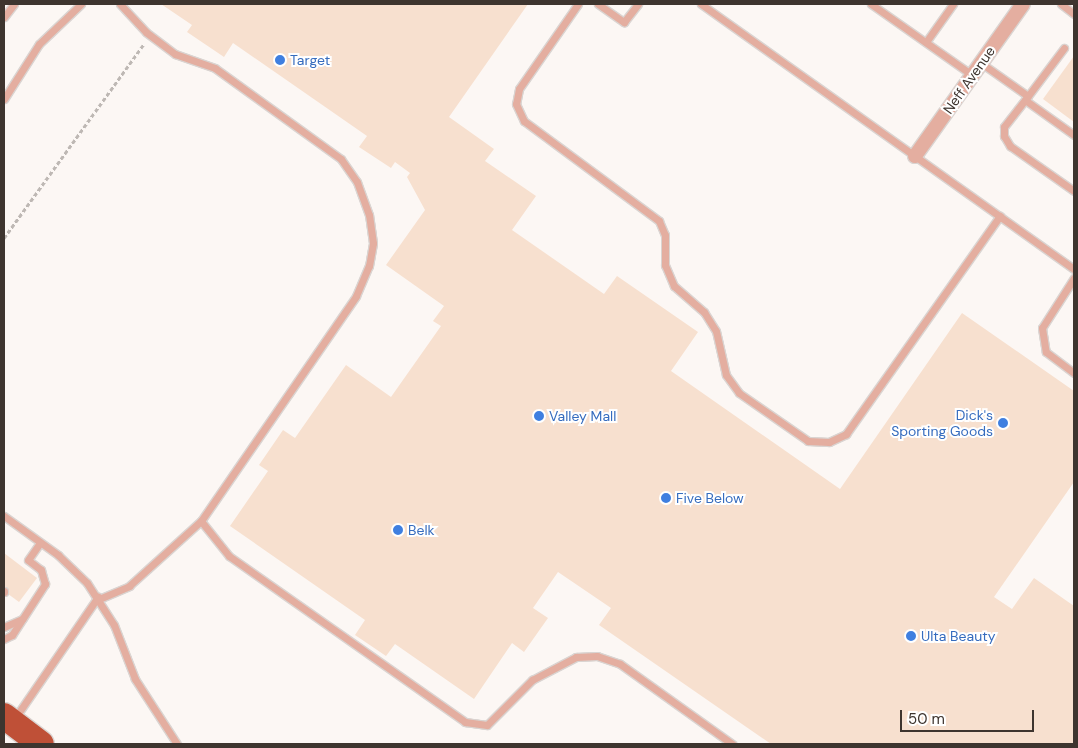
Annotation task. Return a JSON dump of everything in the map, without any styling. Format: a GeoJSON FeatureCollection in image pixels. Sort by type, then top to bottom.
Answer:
{"type":"FeatureCollection","features":[{"type":"Feature","properties":{"kind":"highway"},"geometry":{"type":"LineString","coordinates":[[8,719],[41,744]]}},
{"type":"Feature","properties":{"kind":"street","name":"Neff Avenue"},"geometry":{"type":"LineString","coordinates":[[914,156],[1023,4]]}},
{"type":"Feature","properties":{"kind":"lane"},"geometry":{"type":"LineString","coordinates":[[4,17],[14,4]]}},
{"type":"Feature","properties":{"kind":"lane"},"geometry":{"type":"LineString","coordinates":[[4,100],[39,44],[81,4]]}},
{"type":"Feature","properties":{"kind":"lane"},"geometry":{"type":"LineString","coordinates":[[8,719],[98,598],[129,586],[200,521],[356,296],[369,266],[373,243],[369,215],[359,189],[341,159],[215,68],[174,54],[150,35],[120,4]]}},
{"type":"Feature","properties":{"kind":"lane"},"geometry":{"type":"LineString","coordinates":[[578,4],[518,89],[516,104],[524,121],[659,221],[665,235],[665,265],[674,286],[704,312],[716,331],[726,375],[739,393],[808,441],[828,442],[846,434],[1000,216]]}},
{"type":"Feature","properties":{"kind":"lane"},"geometry":{"type":"LineString","coordinates":[[598,4],[624,22],[638,4]]}},
{"type":"Feature","properties":{"kind":"lane"},"geometry":{"type":"LineString","coordinates":[[701,4],[1074,268]]}},
{"type":"Feature","properties":{"kind":"lane"},"geometry":{"type":"LineString","coordinates":[[871,4],[972,75]]}},
{"type":"Feature","properties":{"kind":"lane"},"geometry":{"type":"LineString","coordinates":[[926,42],[953,4]]}},
{"type":"Feature","properties":{"kind":"lane"},"geometry":{"type":"LineString","coordinates":[[1061,4],[1074,14]]}},
{"type":"Feature","properties":{"kind":"lane"},"geometry":{"type":"LineString","coordinates":[[1064,48],[1004,127],[1004,136],[1010,146],[1074,191]]}},
{"type":"Feature","properties":{"kind":"lane"},"geometry":{"type":"LineString","coordinates":[[981,63],[1074,135]]}},
{"type":"Feature","properties":{"kind":"lane"},"geometry":{"type":"LineString","coordinates":[[1074,278],[1042,328],[1046,352],[1074,373]]}},
{"type":"Feature","properties":{"kind":"lane"},"geometry":{"type":"LineString","coordinates":[[4,516],[73,569],[98,598],[114,625],[131,673],[177,744]]}},
{"type":"Feature","properties":{"kind":"lane"},"geometry":{"type":"LineString","coordinates":[[200,521],[229,556],[465,722],[487,725],[532,680],[576,657],[596,656],[620,664],[732,744]]}},
{"type":"Feature","properties":{"kind":"lane"},"geometry":{"type":"LineString","coordinates":[[22,567],[40,543]]}},
{"type":"Feature","properties":{"kind":"lane"},"geometry":{"type":"LineString","coordinates":[[4,639],[12,635],[45,584],[41,570],[28,560]]}},
{"type":"Feature","properties":{"kind":"lane"},"geometry":{"type":"LineString","coordinates":[[4,627],[25,617]]}},
{"type":"Feature","properties":{"kind":"path"},"geometry":{"type":"LineString","coordinates":[[4,238],[150,35]]}},
{"type":"Feature","properties":{"kind":"building"},"geometry":{"type":"Polygon","coordinates":[[[161,4],[528,4],[449,117],[494,149],[485,161],[536,196],[512,230],[604,294],[617,276],[698,332],[671,371],[840,489],[962,313],[1074,391],[1074,482],[994,597],[1012,609],[1034,578],[1074,606],[1074,744],[771,744],[599,625],[611,608],[558,572],[533,608],[548,618],[524,652],[512,643],[474,699],[395,644],[386,656],[355,635],[365,620],[230,526],[268,471],[259,465],[283,430],[295,438],[346,365],[391,397],[441,326],[433,321],[444,306],[386,265],[425,210],[407,177],[410,173],[395,162],[391,168],[359,147],[367,136],[233,43],[224,57],[187,32],[192,25],[161,4]]]}},
{"type":"Feature","properties":{"kind":"building"},"geometry":{"type":"Polygon","coordinates":[[[1074,56],[1074,122],[1043,99],[1074,56]]]}},
{"type":"Feature","properties":{"kind":"building"},"geometry":{"type":"Polygon","coordinates":[[[4,553],[37,578],[19,602],[4,591],[4,553]]]}},
{"type":"Feature","properties":{"kind":"place","name":"Target"},"geometry":{"type":"Point","coordinates":[280,60]}},
{"type":"Feature","properties":{"kind":"place","name":"Valley Mall"},"geometry":{"type":"Point","coordinates":[539,416]}},
{"type":"Feature","properties":{"kind":"place","name":"Dick's Sporting Goods"},"geometry":{"type":"Point","coordinates":[1003,423]}},
{"type":"Feature","properties":{"kind":"place","name":"Five Below"},"geometry":{"type":"Point","coordinates":[666,498]}},
{"type":"Feature","properties":{"kind":"place","name":"Belk"},"geometry":{"type":"Point","coordinates":[398,530]}},
{"type":"Feature","properties":{"kind":"place","name":"Ulta Beauty"},"geometry":{"type":"Point","coordinates":[911,636]}}]}
